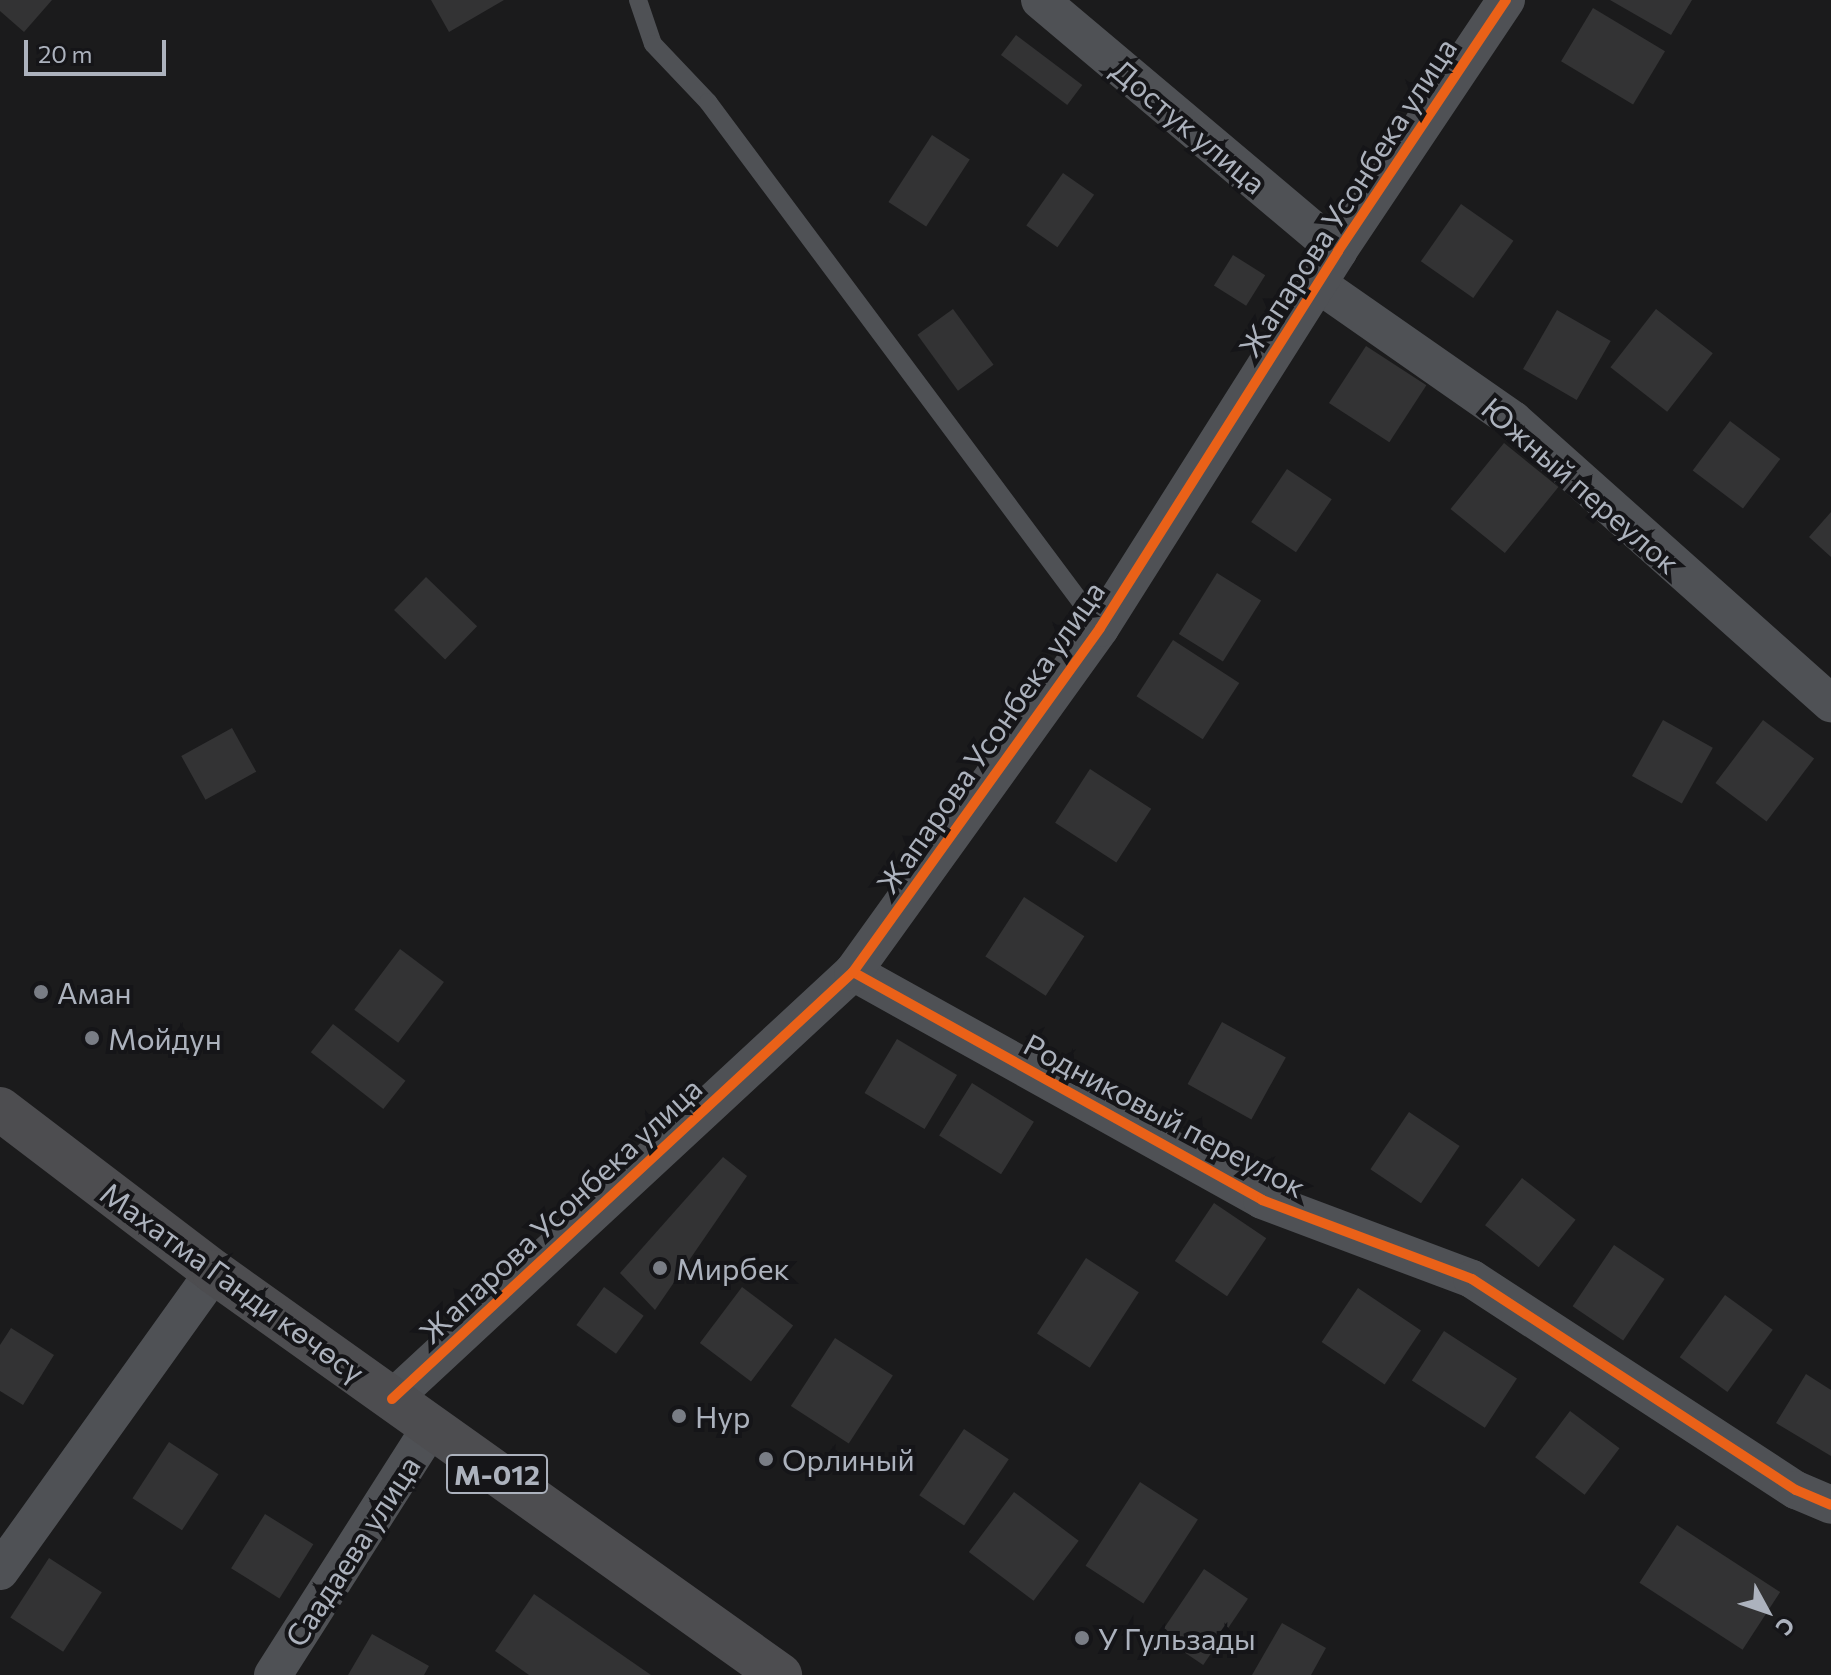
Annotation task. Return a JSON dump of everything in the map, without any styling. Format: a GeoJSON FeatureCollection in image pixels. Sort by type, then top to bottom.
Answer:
{"type":"FeatureCollection","features":[{"type":"Feature","properties":{"kind":"main road","name":"Махатма Ганди көчөсү"},"geometry":{"type":"LineString","coordinates":[[4,1120],[780,1675]]}},
{"type":"Feature","properties":{"kind":"street","name":"Достук улица"},"geometry":{"type":"LineString","coordinates":[[1040,0],[1338,251]]}},
{"type":"Feature","properties":{"kind":"street","name":"Жапарова Усонбека улица"},"geometry":{"type":"LineString","coordinates":[[392,1399],[853,972],[1100,628],[1338,251],[1506,0]]}},
{"type":"Feature","properties":{"kind":"street","name":"Южный переулок"},"geometry":{"type":"LineString","coordinates":[[1318,284],[1513,420],[1831,703]]}},
{"type":"Feature","properties":{"kind":"street","name":"Родниковый переулок"},"geometry":{"type":"LineString","coordinates":[[853,972],[1262,1200],[1472,1279],[1796,1490],[1831,1505]]}},
{"type":"Feature","properties":{"kind":"street"},"geometry":{"type":"LineString","coordinates":[[0,1571],[214,1272]]}},
{"type":"Feature","properties":{"kind":"street","name":"Саадаева улица"},"geometry":{"type":"LineString","coordinates":[[273,1675],[431,1427]]}},
{"type":"Feature","properties":{"kind":"lane"},"geometry":{"type":"LineString","coordinates":[[638,0],[653,44],[708,102],[1100,628]]}},
{"type":"Feature","properties":{"kind":"building"},"geometry":{"type":"Polygon","coordinates":[[[0,0],[52,0],[24,32],[0,11],[0,0]]]}},
{"type":"Feature","properties":{"kind":"building"},"geometry":{"type":"Polygon","coordinates":[[[431,0],[504,0],[449,32],[431,0]]]}},
{"type":"Feature","properties":{"kind":"building"},"geometry":{"type":"Polygon","coordinates":[[[1610,0],[1692,0],[1671,35],[1610,0]]]}},
{"type":"Feature","properties":{"kind":"building"},"geometry":{"type":"Polygon","coordinates":[[[1593,8],[1665,51],[1633,104],[1561,61],[1593,8]]]}},
{"type":"Feature","properties":{"kind":"building"},"geometry":{"type":"Polygon","coordinates":[[[1016,35],[1082,85],[1067,105],[1001,55],[1016,35]]]}},
{"type":"Feature","properties":{"kind":"building"},"geometry":{"type":"Polygon","coordinates":[[[932,135],[970,160],[926,227],[888,202],[932,135]]]}},
{"type":"Feature","properties":{"kind":"building"},"geometry":{"type":"Polygon","coordinates":[[[1063,173],[1094,195],[1057,247],[1026,225],[1063,173]]]}},
{"type":"Feature","properties":{"kind":"building"},"geometry":{"type":"Polygon","coordinates":[[[1461,204],[1513,241],[1473,298],[1421,261],[1461,204]]]}},
{"type":"Feature","properties":{"kind":"building"},"geometry":{"type":"Polygon","coordinates":[[[1233,255],[1265,275],[1246,306],[1214,286],[1233,255]]]}},
{"type":"Feature","properties":{"kind":"building"},"geometry":{"type":"Polygon","coordinates":[[[953,309],[994,365],[958,391],[917,335],[953,309]]]}},
{"type":"Feature","properties":{"kind":"building"},"geometry":{"type":"Polygon","coordinates":[[[1656,309],[1713,353],[1667,412],[1610,367],[1656,309]]]}},
{"type":"Feature","properties":{"kind":"building"},"geometry":{"type":"Polygon","coordinates":[[[1557,310],[1611,341],[1577,400],[1523,369],[1557,310]]]}},
{"type":"Feature","properties":{"kind":"building"},"geometry":{"type":"Polygon","coordinates":[[[1366,346],[1426,385],[1389,442],[1329,403],[1366,346]]]}},
{"type":"Feature","properties":{"kind":"building"},"geometry":{"type":"Polygon","coordinates":[[[1730,421],[1780,459],[1743,508],[1693,471],[1730,421]]]}},
{"type":"Feature","properties":{"kind":"building"},"geometry":{"type":"Polygon","coordinates":[[[1504,443],[1558,487],[1505,553],[1451,509],[1504,443]]]}},
{"type":"Feature","properties":{"kind":"building"},"geometry":{"type":"Polygon","coordinates":[[[1287,469],[1332,499],[1296,552],[1251,522],[1287,469]]]}},
{"type":"Feature","properties":{"kind":"building"},"geometry":{"type":"Polygon","coordinates":[[[1831,512],[1831,557],[1809,537],[1831,512]]]}},
{"type":"Feature","properties":{"kind":"building"},"geometry":{"type":"Polygon","coordinates":[[[1217,573],[1261,601],[1223,662],[1179,634],[1217,573]]]}},
{"type":"Feature","properties":{"kind":"building"},"geometry":{"type":"Polygon","coordinates":[[[426,577],[477,626],[445,659],[394,610],[426,577]]]}},
{"type":"Feature","properties":{"kind":"building"},"geometry":{"type":"Polygon","coordinates":[[[1173,640],[1239,683],[1203,739],[1137,696],[1173,640]]]}},
{"type":"Feature","properties":{"kind":"building"},"geometry":{"type":"Polygon","coordinates":[[[1663,720],[1713,748],[1682,804],[1632,776],[1663,720]]]}},
{"type":"Feature","properties":{"kind":"building"},"geometry":{"type":"Polygon","coordinates":[[[1763,720],[1814,759],[1767,822],[1715,783],[1763,720]]]}},
{"type":"Feature","properties":{"kind":"building"},"geometry":{"type":"Polygon","coordinates":[[[232,728],[256,772],[206,800],[181,756],[232,728]]]}},
{"type":"Feature","properties":{"kind":"building"},"geometry":{"type":"Polygon","coordinates":[[[1090,769],[1151,809],[1116,862],[1055,823],[1090,769]]]}},
{"type":"Feature","properties":{"kind":"building"},"geometry":{"type":"Polygon","coordinates":[[[1024,897],[1084,936],[1046,996],[985,957],[1024,897]]]}},
{"type":"Feature","properties":{"kind":"building"},"geometry":{"type":"Polygon","coordinates":[[[400,949],[444,982],[398,1043],[354,1010],[400,949]]]}},
{"type":"Feature","properties":{"kind":"building"},"geometry":{"type":"Polygon","coordinates":[[[1222,1022],[1286,1057],[1251,1119],[1188,1084],[1222,1022]]]}},
{"type":"Feature","properties":{"kind":"building"},"geometry":{"type":"Polygon","coordinates":[[[333,1024],[405,1081],[383,1109],[311,1052],[333,1024]]]}},
{"type":"Feature","properties":{"kind":"building"},"geometry":{"type":"Polygon","coordinates":[[[897,1039],[957,1075],[925,1129],[865,1093],[897,1039]]]}},
{"type":"Feature","properties":{"kind":"building"},"geometry":{"type":"Polygon","coordinates":[[[972,1083],[1034,1122],[1001,1174],[939,1136],[972,1083]]]}},
{"type":"Feature","properties":{"kind":"building"},"geometry":{"type":"Polygon","coordinates":[[[1409,1112],[1460,1146],[1421,1203],[1370,1169],[1409,1112]]]}},
{"type":"Feature","properties":{"kind":"building"},"geometry":{"type":"Polygon","coordinates":[[[723,1157],[747,1176],[655,1310],[620,1273],[723,1157]]]}},
{"type":"Feature","properties":{"kind":"building"},"geometry":{"type":"Polygon","coordinates":[[[1522,1178],[1576,1220],[1539,1267],[1485,1225],[1522,1178]]]}},
{"type":"Feature","properties":{"kind":"building"},"geometry":{"type":"Polygon","coordinates":[[[1214,1203],[1266,1238],[1227,1296],[1175,1261],[1214,1203]]]}},
{"type":"Feature","properties":{"kind":"building"},"geometry":{"type":"Polygon","coordinates":[[[1614,1245],[1665,1279],[1623,1340],[1573,1306],[1614,1245]]]}},
{"type":"Feature","properties":{"kind":"building"},"geometry":{"type":"Polygon","coordinates":[[[1086,1258],[1139,1292],[1090,1368],[1037,1333],[1086,1258]]]}},
{"type":"Feature","properties":{"kind":"building"},"geometry":{"type":"Polygon","coordinates":[[[604,1287],[644,1316],[616,1354],[576,1325],[604,1287]]]}},
{"type":"Feature","properties":{"kind":"building"},"geometry":{"type":"Polygon","coordinates":[[[742,1287],[793,1326],[751,1381],[700,1343],[742,1287]]]}},
{"type":"Feature","properties":{"kind":"building"},"geometry":{"type":"Polygon","coordinates":[[[1358,1288],[1421,1330],[1385,1384],[1322,1342],[1358,1288]]]}},
{"type":"Feature","properties":{"kind":"building"},"geometry":{"type":"Polygon","coordinates":[[[1725,1295],[1773,1330],[1727,1392],[1680,1357],[1725,1295]]]}},
{"type":"Feature","properties":{"kind":"building"},"geometry":{"type":"Polygon","coordinates":[[[11,1328],[54,1355],[23,1405],[0,1391],[0,1345],[11,1328]]]}},
{"type":"Feature","properties":{"kind":"building"},"geometry":{"type":"Polygon","coordinates":[[[1444,1331],[1517,1378],[1485,1428],[1412,1380],[1444,1331]]]}},
{"type":"Feature","properties":{"kind":"building"},"geometry":{"type":"Polygon","coordinates":[[[835,1338],[893,1376],[849,1444],[791,1406],[835,1338]]]}},
{"type":"Feature","properties":{"kind":"building"},"geometry":{"type":"Polygon","coordinates":[[[1806,1374],[1831,1390],[1831,1456],[1776,1423],[1806,1374]]]}},
{"type":"Feature","properties":{"kind":"building"},"geometry":{"type":"Polygon","coordinates":[[[1570,1411],[1620,1448],[1585,1495],[1535,1457],[1570,1411]]]}},
{"type":"Feature","properties":{"kind":"building"},"geometry":{"type":"Polygon","coordinates":[[[964,1429],[1009,1459],[964,1526],[919,1495],[964,1429]]]}},
{"type":"Feature","properties":{"kind":"building"},"geometry":{"type":"Polygon","coordinates":[[[169,1442],[218,1474],[182,1530],[133,1498],[169,1442]]]}},
{"type":"Feature","properties":{"kind":"building"},"geometry":{"type":"Polygon","coordinates":[[[1140,1482],[1198,1520],[1143,1603],[1086,1566],[1140,1482]]]}},
{"type":"Feature","properties":{"kind":"building"},"geometry":{"type":"Polygon","coordinates":[[[1014,1492],[1079,1541],[1034,1601],[969,1552],[1014,1492]]]}},
{"type":"Feature","properties":{"kind":"building"},"geometry":{"type":"Polygon","coordinates":[[[265,1514],[313,1544],[279,1598],[231,1568],[265,1514]]]}},
{"type":"Feature","properties":{"kind":"building"},"geometry":{"type":"Polygon","coordinates":[[[1677,1525],[1780,1592],[1743,1650],[1639,1583],[1677,1525]]]}},
{"type":"Feature","properties":{"kind":"building"},"geometry":{"type":"Polygon","coordinates":[[[49,1558],[102,1592],[63,1652],[10,1618],[49,1558]]]}},
{"type":"Feature","properties":{"kind":"building"},"geometry":{"type":"Polygon","coordinates":[[[1204,1569],[1248,1599],[1203,1665],[1159,1635],[1204,1569]]]}},
{"type":"Feature","properties":{"kind":"building"},"geometry":{"type":"Polygon","coordinates":[[[534,1594],[651,1675],[529,1675],[495,1651],[534,1594]]]}},
{"type":"Feature","properties":{"kind":"building"},"geometry":{"type":"Polygon","coordinates":[[[1282,1623],[1326,1648],[1311,1675],[1252,1675],[1282,1623]]]}},
{"type":"Feature","properties":{"kind":"building"},"geometry":{"type":"Polygon","coordinates":[[[372,1634],[429,1666],[424,1675],[348,1675],[372,1634]]]}},
{"type":"Feature","properties":{"kind":"cycle path"},"geometry":{"type":"LineString","coordinates":[[392,1399],[853,972],[1100,628],[1338,251],[1506,0]]}},
{"type":"Feature","properties":{"kind":"cycle path"},"geometry":{"type":"LineString","coordinates":[[853,972],[1262,1200],[1472,1279],[1796,1490],[1831,1505]]}},
{"type":"Feature","properties":{"kind":"place","name":"Аман"},"geometry":{"type":"Point","coordinates":[41,992]}},
{"type":"Feature","properties":{"kind":"place","name":"Мойдун"},"geometry":{"type":"Point","coordinates":[92,1038]}},
{"type":"Feature","properties":{"kind":"place","name":"Мирбек"},"geometry":{"type":"Point","coordinates":[660,1268]}},
{"type":"Feature","properties":{"kind":"place","name":"Нур"},"geometry":{"type":"Point","coordinates":[679,1416]}},
{"type":"Feature","properties":{"kind":"place","name":"Орлиный"},"geometry":{"type":"Point","coordinates":[766,1459]}},
{"type":"Feature","properties":{"kind":"place","name":"У Гульзады"},"geometry":{"type":"Point","coordinates":[1082,1638]}}]}
